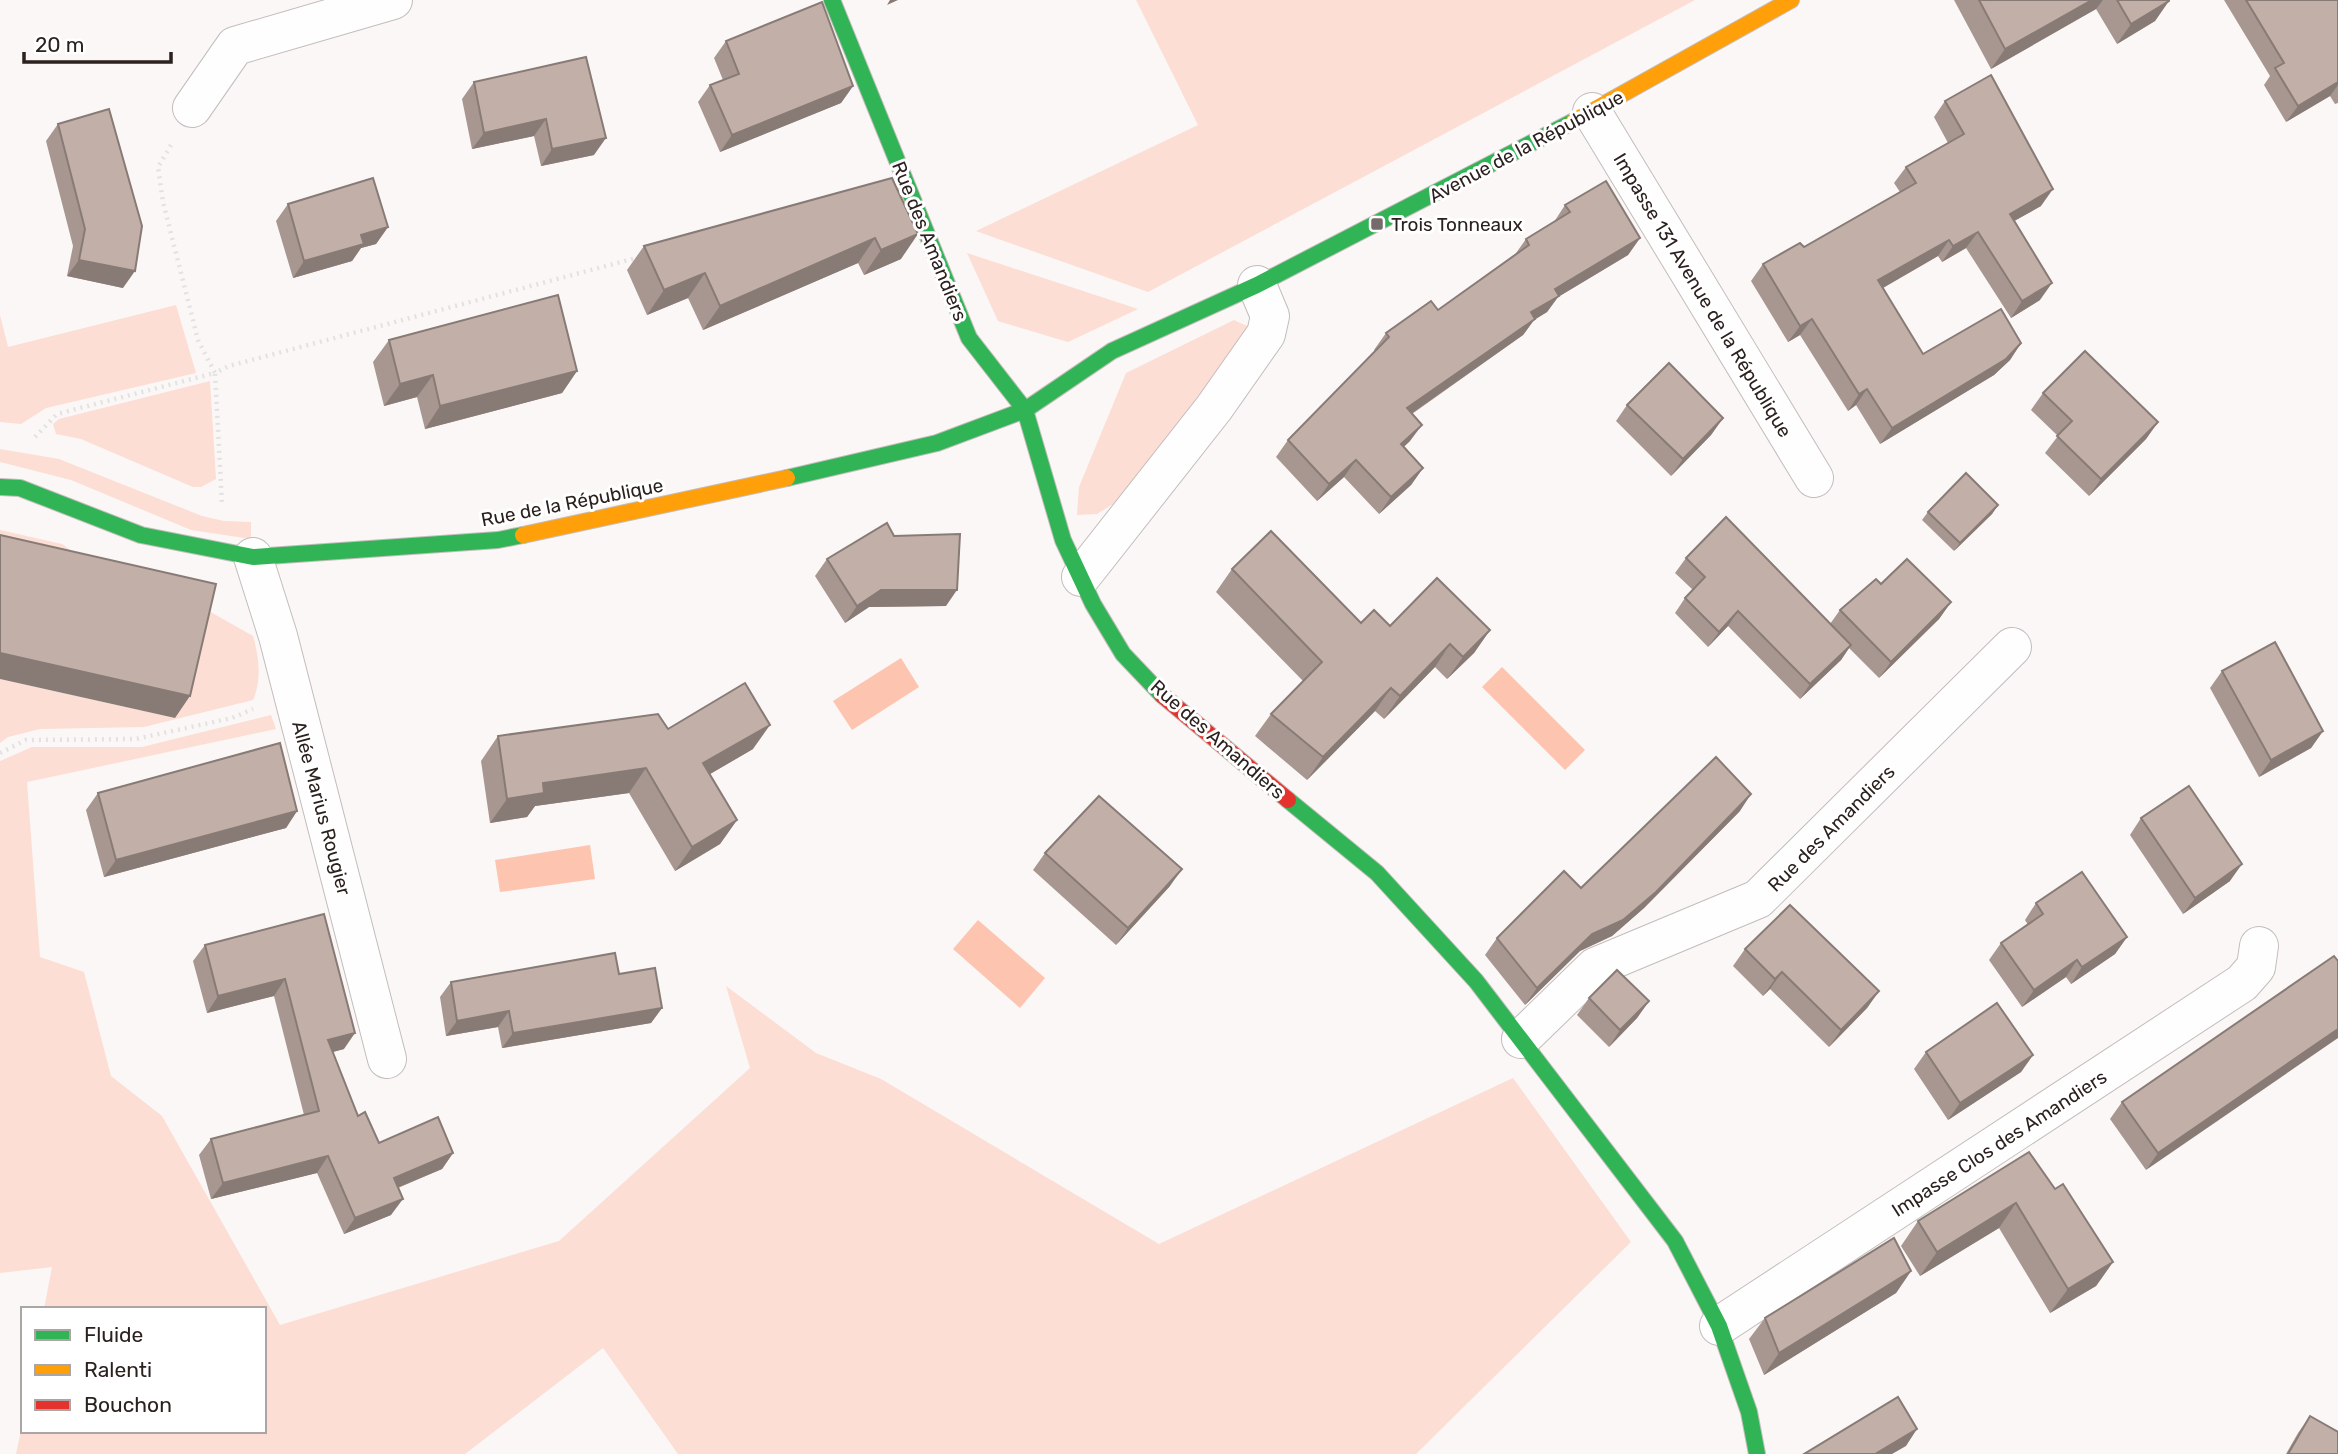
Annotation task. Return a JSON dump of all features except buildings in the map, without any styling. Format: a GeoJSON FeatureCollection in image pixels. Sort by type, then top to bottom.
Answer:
{"type":"FeatureCollection","features":[{"type":"Feature","properties":{"kind":"street"},"geometry":{"type":"LineString","coordinates":[[192,108],[235,46],[393,0]]}},
{"type":"Feature","properties":{"kind":"street","name":"Rue des Amandiers"},"geometry":{"type":"LineString","coordinates":[[832,0],[969,338],[1025,410],[1063,540],[1123,654],[1171,704],[1377,873],[1476,981],[1675,1241],[1719,1326],[1748,1412],[1757,1454]]}},
{"type":"Feature","properties":{"kind":"street","name":"Avenue de la République"},"geometry":{"type":"LineString","coordinates":[[1025,410],[1112,351],[1257,285],[1591,113],[1791,0]]}},
{"type":"Feature","properties":{"kind":"street","name":"Impasse 131 Avenue de la République"},"geometry":{"type":"LineString","coordinates":[[1591,113],[1814,478]]}},
{"type":"Feature","properties":{"kind":"street"},"geometry":{"type":"LineString","coordinates":[[1081,577],[1214,408],[1266,334],[1270,316],[1257,285]]}},
{"type":"Feature","properties":{"kind":"street","name":"Rue de la République"},"geometry":{"type":"LineString","coordinates":[[0,487],[20,488],[141,535],[253,557],[498,540],[612,518],[937,443],[1025,410]]}},
{"type":"Feature","properties":{"kind":"street","name":"Allée Marius Rougier"},"geometry":{"type":"LineString","coordinates":[[253,557],[291,690],[387,1059]]}},
{"type":"Feature","properties":{"kind":"street","name":"Rue des Amandiers"},"geometry":{"type":"LineString","coordinates":[[1521,1039],[1595,967],[1758,899],[2012,647]]}},
{"type":"Feature","properties":{"kind":"street","name":"Impasse Clos des Amandiers"},"geometry":{"type":"LineString","coordinates":[[1719,1326],[2242,983],[2256,967],[2259,946]]}},
{"type":"Feature","properties":{"kind":"path"},"geometry":{"type":"LineString","coordinates":[[192,108],[158,167],[163,202],[198,340],[215,373],[222,505]]}},
{"type":"Feature","properties":{"kind":"path"},"geometry":{"type":"LineString","coordinates":[[35,437],[57,414],[645,256]]}},
{"type":"Feature","properties":{"kind":"path"},"geometry":{"type":"LineString","coordinates":[[0,753],[26,740],[136,739],[232,718],[291,690]]}},
{"type":"Feature","properties":{"kind":"shaded area"},"geometry":{"type":"Polygon","coordinates":[[[1136,0],[1695,0],[1148,292],[976,231],[1198,125],[1136,0]]]}},
{"type":"Feature","properties":{"kind":"shaded area"},"geometry":{"type":"Polygon","coordinates":[[[967,253],[1138,309],[1068,342],[998,321],[967,253]]]}},
{"type":"Feature","properties":{"kind":"shaded area"},"geometry":{"type":"Polygon","coordinates":[[[176,305],[196,373],[46,408],[21,424],[0,422],[0,315],[8,347],[176,305]]]}},
{"type":"Feature","properties":{"kind":"shaded area"},"geometry":{"type":"Polygon","coordinates":[[[1234,320],[1247,326],[1252,333],[1248,344],[1113,504],[1097,514],[1077,515],[1079,487],[1126,373],[1234,320]]]}},
{"type":"Feature","properties":{"kind":"shaded area"},"geometry":{"type":"Polygon","coordinates":[[[210,381],[216,479],[201,487],[193,487],[81,439],[56,434],[53,424],[59,419],[210,381]]]}},
{"type":"Feature","properties":{"kind":"shaded area"},"geometry":{"type":"Polygon","coordinates":[[[0,449],[59,459],[202,516],[224,521],[251,522],[251,539],[191,530],[71,480],[0,462],[0,449]]]}},
{"type":"Feature","properties":{"kind":"shaded area"},"geometry":{"type":"Polygon","coordinates":[[[0,530],[62,544],[77,555],[0,561],[0,530]]]}},
{"type":"Feature","properties":{"kind":"shaded area"},"geometry":{"type":"Polygon","coordinates":[[[200,606],[253,636],[259,668],[253,700],[144,727],[40,729],[8,737],[0,743],[0,679],[175,718],[200,606]]]}},
{"type":"Feature","properties":{"kind":"shaded area"},"geometry":{"type":"Polygon","coordinates":[[[901,658],[919,687],[852,730],[833,701],[901,658]]]}},
{"type":"Feature","properties":{"kind":"shaded area"},"geometry":{"type":"Polygon","coordinates":[[[1502,667],[1585,750],[1565,770],[1482,687],[1502,667]]]}},
{"type":"Feature","properties":{"kind":"shaded area"},"geometry":{"type":"Polygon","coordinates":[[[271,715],[276,729],[27,782],[40,957],[84,972],[111,1076],[162,1116],[280,1325],[559,1241],[750,1068],[726,986],[816,1053],[881,1079],[1159,1244],[1513,1078],[1631,1242],[1416,1454],[678,1454],[603,1348],[465,1454],[16,1454],[21,1430],[21,1433],[266,1433],[266,1307],[44,1307],[52,1267],[0,1273],[0,761],[32,747],[142,747],[271,715]]]}},
{"type":"Feature","properties":{"kind":"shaded area"},"geometry":{"type":"Polygon","coordinates":[[[590,845],[595,879],[500,892],[495,860],[590,845]]]}},
{"type":"Feature","properties":{"kind":"shaded area"},"geometry":{"type":"Polygon","coordinates":[[[978,920],[1045,978],[1020,1008],[953,949],[978,920]]]}},
{"type":"Feature","properties":{"kind":"traffic: fast"},"geometry":{"type":"LineString","coordinates":[[832,0],[969,338],[1025,410],[1063,540],[1093,604],[1123,654],[1162,695]]}},
{"type":"Feature","properties":{"kind":"traffic: fast"},"geometry":{"type":"LineString","coordinates":[[787,478],[937,443],[1025,410],[1112,351],[1257,285],[1574,121]]}},
{"type":"Feature","properties":{"kind":"traffic: fast"},"geometry":{"type":"LineString","coordinates":[[0,487],[20,488],[141,535],[253,557],[498,540],[523,535]]}},
{"type":"Feature","properties":{"kind":"traffic: fast"},"geometry":{"type":"LineString","coordinates":[[1288,800],[1377,873],[1476,981],[1675,1241],[1719,1326],[1749,1412],[1757,1454]]}},
{"type":"Feature","properties":{"kind":"traffic: slow"},"geometry":{"type":"LineString","coordinates":[[1574,121],[1791,0]]}},
{"type":"Feature","properties":{"kind":"traffic: slow"},"geometry":{"type":"LineString","coordinates":[[523,535],[787,478]]}},
{"type":"Feature","properties":{"kind":"traffic: jam"},"geometry":{"type":"LineString","coordinates":[[1162,695],[1288,800]]}},
{"type":"Feature","properties":{"kind":"place","name":"Trois Tonneaux"},"geometry":{"type":"Point","coordinates":[1377,224]}}]}
